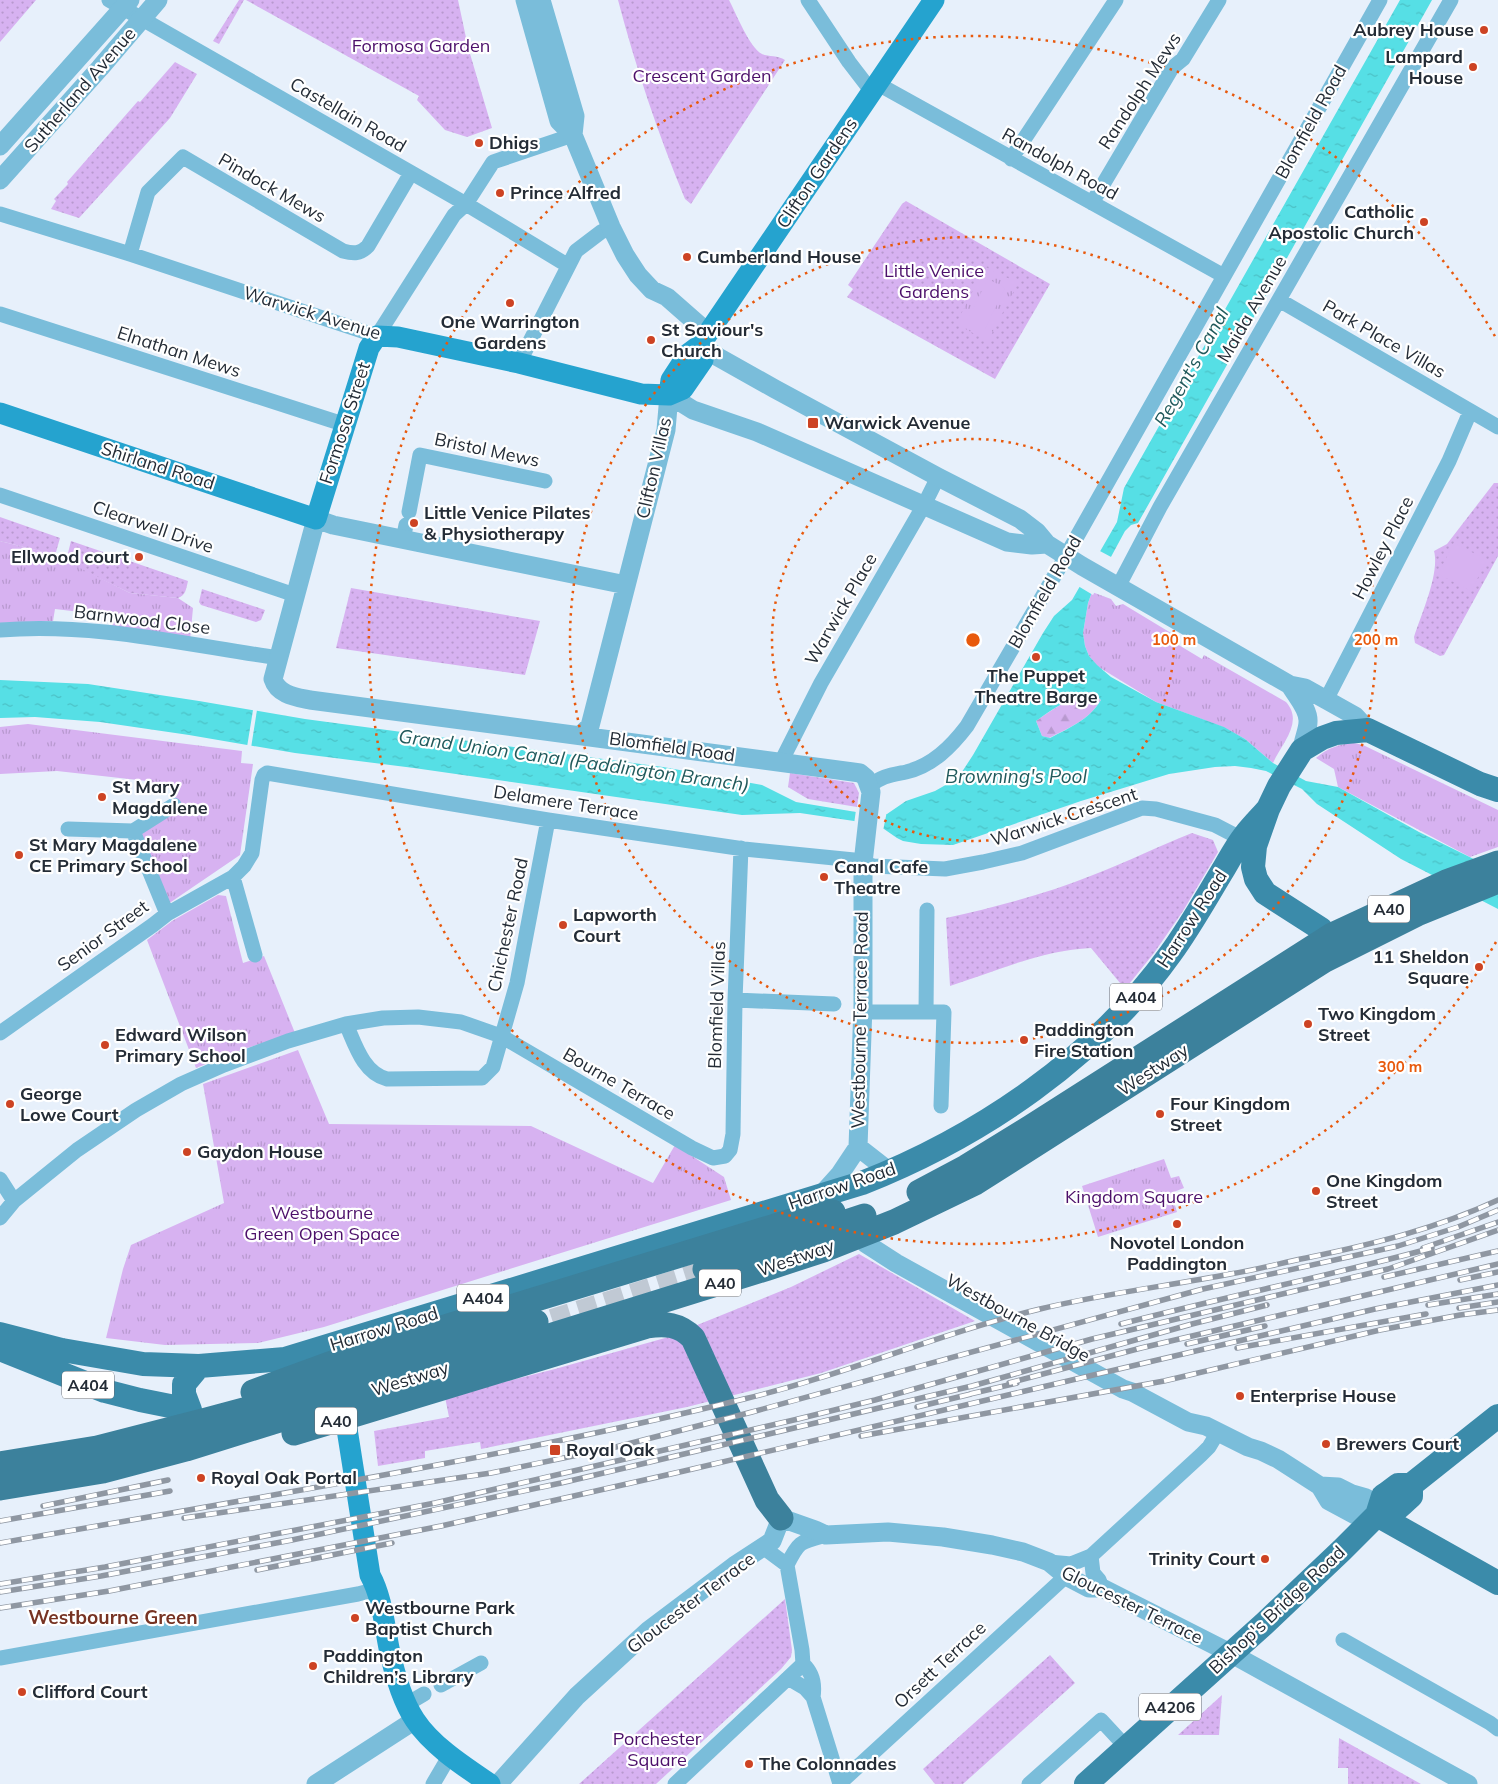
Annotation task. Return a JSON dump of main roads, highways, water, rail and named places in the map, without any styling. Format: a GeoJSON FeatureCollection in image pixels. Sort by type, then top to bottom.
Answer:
{"type":"FeatureCollection","features":[{"type":"Feature","properties":{"kind":"highway","name":"Westway"},"geometry":{"type":"LineString","coordinates":[[0,1488],[100,1459],[281,1400],[532,1324],[849,1222],[904,1199],[966,1167],[1332,936],[1446,882],[1494,872]]}},
{"type":"Feature","properties":{"kind":"highway","name":"A40"},"geometry":{"type":"LineString","coordinates":[[100,1459],[357,1354],[811,1215],[827,1203]]}},
{"type":"Feature","properties":{"kind":"highway","name":"A40"},"geometry":{"type":"LineString","coordinates":[[100,1459],[196,1456],[314,1428],[646,1326],[661,1324],[673,1325],[685,1330],[693,1338],[774,1509]]}},
{"type":"Feature","properties":{"kind":"highway","name":"Westway"},"geometry":{"type":"LineString","coordinates":[[0,1464],[100,1459]]}},
{"type":"Feature","properties":{"kind":"main road","name":"Clifton Gardens"},"geometry":{"type":"LineString","coordinates":[[669,395],[671,380],[688,354],[704,339],[934,0]]}},
{"type":"Feature","properties":{"kind":"main road","name":"Warwick Avenue"},"geometry":{"type":"LineString","coordinates":[[377,336],[398,337],[519,363],[620,390],[642,394],[669,395]]}},
{"type":"Feature","properties":{"kind":"main road","name":"Formosa Street"},"geometry":{"type":"LineString","coordinates":[[316,519],[369,348],[377,336]]}},
{"type":"Feature","properties":{"kind":"main road","name":"Shirland Road"},"geometry":{"type":"LineString","coordinates":[[0,413],[316,519]]}},
{"type":"Feature","properties":{"kind":"main road","name":"Harrow Road"},"geometry":{"type":"LineString","coordinates":[[1321,929],[1271,898],[1259,887],[1253,867],[1253,856],[1268,809],[1279,786],[1298,756],[1322,738],[1336,733],[1368,730],[1489,787]]}},
{"type":"Feature","properties":{"kind":"main road"},"geometry":{"type":"LineString","coordinates":[[1489,787],[1498,803]]}},
{"type":"Feature","properties":{"kind":"main road","name":"Harrow Road"},"geometry":{"type":"LineString","coordinates":[[285,1359],[431,1319],[827,1203],[862,1183],[940,1148],[988,1120],[1050,1076],[1107,1027],[1142,992],[1171,952],[1242,839],[1268,809]]}},
{"type":"Feature","properties":{"kind":"main road","name":"Harrow Road"},"geometry":{"type":"LineString","coordinates":[[0,1334],[62,1350],[143,1364],[199,1366],[297,1357],[323,1357]]}},
{"type":"Feature","properties":{"kind":"main road","name":"A404"},"geometry":{"type":"LineString","coordinates":[[0,1349],[105,1391],[185,1409],[184,1384],[199,1366]]}},
{"type":"Feature","properties":{"kind":"main road","name":"Bishop's Bridge Road"},"geometry":{"type":"LineString","coordinates":[[1086,1784],[1328,1563],[1377,1515],[1383,1496],[1398,1485],[1411,1485],[1498,1416]]}},
{"type":"Feature","properties":{"kind":"main road"},"geometry":{"type":"LineString","coordinates":[[353,1428],[370,1575],[377,1588],[396,1675],[415,1706],[431,1738],[450,1755],[490,1784]]}},
{"type":"Feature","properties":{"kind":"main road"},"geometry":{"type":"LineString","coordinates":[[1377,1515],[1498,1583]]}},
{"type":"Feature","properties":{"kind":"water"},"geometry":{"type":"Polygon","coordinates":[[[1400,0],[1432,0],[1138,523],[1131,525],[1125,531],[1092,592],[1088,603],[1083,633],[1089,656],[1111,677],[1156,702],[1224,727],[1245,739],[1273,763],[1306,781],[1338,787],[1419,832],[1498,871],[1498,909],[1401,859],[1317,804],[1302,789],[1266,771],[1251,768],[1235,766],[1215,767],[1169,774],[1081,801],[953,845],[921,844],[903,841],[884,829],[854,821],[800,813],[742,815],[295,753],[100,722],[35,717],[0,718],[0,680],[88,684],[305,719],[663,767],[762,785],[796,802],[856,812],[887,814],[906,801],[935,791],[958,778],[1043,633],[1054,616],[1072,600],[1117,522],[1124,488],[1400,0]],[[1090,692],[1068,700],[1036,721],[1042,736],[1050,738],[1078,723],[1091,713],[1101,700],[1090,692]]]}},
{"type":"Feature","properties":{"kind":"tunnel"},"geometry":{"type":"LineString","coordinates":[[525,1327],[718,1266]]}},
{"type":"Feature","properties":{"kind":"railway"},"geometry":{"type":"LineString","coordinates":[[0,1543],[373,1477],[652,1421],[782,1389],[966,1330],[1040,1309],[1111,1294],[1249,1271],[1356,1247],[1404,1235],[1498,1200]]}},
{"type":"Feature","properties":{"kind":"railway"},"geometry":{"type":"LineString","coordinates":[[184,1518],[491,1473],[612,1448],[752,1412],[1203,1289],[1398,1246],[1458,1227],[1498,1210]]}},
{"type":"Feature","properties":{"kind":"railway"},"geometry":{"type":"LineString","coordinates":[[1423,1248],[1498,1222]]}},
{"type":"Feature","properties":{"kind":"railway"},"geometry":{"type":"LineString","coordinates":[[0,1584],[105,1567],[435,1503],[798,1419],[875,1400],[1092,1339],[1388,1269],[1498,1230]]}},
{"type":"Feature","properties":{"kind":"railway"},"geometry":{"type":"LineString","coordinates":[[1121,1324],[1432,1248]]}},
{"type":"Feature","properties":{"kind":"railway"},"geometry":{"type":"LineString","coordinates":[[1384,1277],[1498,1251]]}},
{"type":"Feature","properties":{"kind":"railway"},"geometry":{"type":"LineString","coordinates":[[1009,1383],[1141,1348],[1498,1264]]}},
{"type":"Feature","properties":{"kind":"railway"},"geometry":{"type":"LineString","coordinates":[[1460,1280],[1498,1272]]}},
{"type":"Feature","properties":{"kind":"railway"},"geometry":{"type":"LineString","coordinates":[[0,1608],[109,1591],[441,1526],[1375,1309],[1498,1285]]}},
{"type":"Feature","properties":{"kind":"railway"},"geometry":{"type":"LineString","coordinates":[[1428,1305],[1498,1294]]}},
{"type":"Feature","properties":{"kind":"railway"},"geometry":{"type":"LineString","coordinates":[[1459,1308],[1498,1302]]}},
{"type":"Feature","properties":{"kind":"railway"},"geometry":{"type":"LineString","coordinates":[[0,1592],[101,1576],[292,1540],[561,1483],[972,1386],[1192,1324],[1267,1305]]}},
{"type":"Feature","properties":{"kind":"railway"},"geometry":{"type":"LineString","coordinates":[[861,1436],[1164,1381],[1380,1330],[1498,1310]]}},
{"type":"Feature","properties":{"kind":"railway"},"geometry":{"type":"LineString","coordinates":[[1237,1348],[1426,1314]]}},
{"type":"Feature","properties":{"kind":"railway"},"geometry":{"type":"LineString","coordinates":[[1187,1344],[1265,1326]]}},
{"type":"Feature","properties":{"kind":"railway"},"geometry":{"type":"LineString","coordinates":[[970,1394],[1017,1383]]}},
{"type":"Feature","properties":{"kind":"railway"},"geometry":{"type":"LineString","coordinates":[[917,1407],[971,1394]]}},
{"type":"Feature","properties":{"kind":"railway"},"geometry":{"type":"LineString","coordinates":[[43,1506],[168,1480]]}},
{"type":"Feature","properties":{"kind":"railway"},"geometry":{"type":"LineString","coordinates":[[0,1521],[170,1491]]}},
{"type":"Feature","properties":{"kind":"railway"},"geometry":{"type":"LineString","coordinates":[[257,1570],[392,1543]]}},
{"type":"Feature","properties":{"kind":"place","name":"Aubrey House"},"geometry":{"type":"Point","coordinates":[1484,30]}},
{"type":"Feature","properties":{"kind":"place","name":"Lampard House"},"geometry":{"type":"Point","coordinates":[1473,67]}},
{"type":"Feature","properties":{"kind":"place","name":"Dhigs"},"geometry":{"type":"Point","coordinates":[479,143]}},
{"type":"Feature","properties":{"kind":"place","name":"Prince Alfred"},"geometry":{"type":"Point","coordinates":[500,193]}},
{"type":"Feature","properties":{"kind":"place","name":"Catholic Apostolic Church"},"geometry":{"type":"Point","coordinates":[1424,222]}},
{"type":"Feature","properties":{"kind":"place","name":"Cumberland House"},"geometry":{"type":"Point","coordinates":[687,257]}},
{"type":"Feature","properties":{"kind":"place","name":"One Warrington Gardens"},"geometry":{"type":"Point","coordinates":[510,303]}},
{"type":"Feature","properties":{"kind":"place","name":"St Saviour's Church"},"geometry":{"type":"Point","coordinates":[651,340]}},
{"type":"Feature","properties":{"kind":"place","name":"Warwick Avenue"},"geometry":{"type":"Point","coordinates":[813,423]}},
{"type":"Feature","properties":{"kind":"place","name":"Little Venice Pilates & Physiotherapy"},"geometry":{"type":"Point","coordinates":[414,523]}},
{"type":"Feature","properties":{"kind":"place","name":"Ellwood court"},"geometry":{"type":"Point","coordinates":[139,557]}},
{"type":"Feature","properties":{"kind":"place","name":"The Puppet Theatre Barge"},"geometry":{"type":"Point","coordinates":[1036,657]}},
{"type":"Feature","properties":{"kind":"place","name":"St Mary Magdalene"},"geometry":{"type":"Point","coordinates":[102,797]}},
{"type":"Feature","properties":{"kind":"place","name":"St Mary Magdalene CE Primary School"},"geometry":{"type":"Point","coordinates":[19,855]}},
{"type":"Feature","properties":{"kind":"place","name":"Canal Cafe Theatre"},"geometry":{"type":"Point","coordinates":[824,877]}},
{"type":"Feature","properties":{"kind":"place","name":"Lapworth Court"},"geometry":{"type":"Point","coordinates":[563,925]}},
{"type":"Feature","properties":{"kind":"place","name":"11 Sheldon Square"},"geometry":{"type":"Point","coordinates":[1479,967]}},
{"type":"Feature","properties":{"kind":"place","name":"Two Kingdom Street"},"geometry":{"type":"Point","coordinates":[1308,1024]}},
{"type":"Feature","properties":{"kind":"place","name":"Paddington Fire Station"},"geometry":{"type":"Point","coordinates":[1024,1040]}},
{"type":"Feature","properties":{"kind":"place","name":"Edward Wilson Primary School"},"geometry":{"type":"Point","coordinates":[105,1045]}},
{"type":"Feature","properties":{"kind":"place","name":"George Lowe Court"},"geometry":{"type":"Point","coordinates":[10,1104]}},
{"type":"Feature","properties":{"kind":"place","name":"Four Kingdom Street"},"geometry":{"type":"Point","coordinates":[1160,1114]}},
{"type":"Feature","properties":{"kind":"place","name":"Gaydon House"},"geometry":{"type":"Point","coordinates":[187,1152]}},
{"type":"Feature","properties":{"kind":"place","name":"One Kingdom Street"},"geometry":{"type":"Point","coordinates":[1316,1191]}},
{"type":"Feature","properties":{"kind":"place","name":"Novotel London Paddington"},"geometry":{"type":"Point","coordinates":[1177,1224]}},
{"type":"Feature","properties":{"kind":"place","name":"Enterprise House"},"geometry":{"type":"Point","coordinates":[1240,1396]}},
{"type":"Feature","properties":{"kind":"place","name":"Brewers Court"},"geometry":{"type":"Point","coordinates":[1326,1444]}},
{"type":"Feature","properties":{"kind":"place","name":"Royal Oak"},"geometry":{"type":"Point","coordinates":[555,1450]}},
{"type":"Feature","properties":{"kind":"place","name":"Royal Oak Portal"},"geometry":{"type":"Point","coordinates":[201,1478]}},
{"type":"Feature","properties":{"kind":"place","name":"Trinity Court"},"geometry":{"type":"Point","coordinates":[1265,1559]}},
{"type":"Feature","properties":{"kind":"place","name":"Westbourne Park Baptist Church"},"geometry":{"type":"Point","coordinates":[355,1618]}},
{"type":"Feature","properties":{"kind":"place","name":"Paddington Children’s Library"},"geometry":{"type":"Point","coordinates":[313,1666]}},
{"type":"Feature","properties":{"kind":"place","name":"Clifford Court"},"geometry":{"type":"Point","coordinates":[22,1692]}},
{"type":"Feature","properties":{"kind":"place","name":"The Colonnades"},"geometry":{"type":"Point","coordinates":[749,1764]}},
{"type":"Feature","properties":{"kind":"district","name":"Westbourne Green"},"geometry":{"type":"Point","coordinates":[113,1617]}},
{"type":"Feature","properties":{"kind":"park label","name":"Formosa Garden"},"geometry":{"type":"Point","coordinates":[421,46]}},
{"type":"Feature","properties":{"kind":"park label","name":"Crescent Garden"},"geometry":{"type":"Point","coordinates":[702,76]}},
{"type":"Feature","properties":{"kind":"park label","name":"Little Venice Gardens"},"geometry":{"type":"Point","coordinates":[934,281]}},
{"type":"Feature","properties":{"kind":"park label","name":"Kingdom Square"},"geometry":{"type":"Point","coordinates":[1134,1197]}},
{"type":"Feature","properties":{"kind":"park label","name":"Westbourne Green Open Space"},"geometry":{"type":"Point","coordinates":[322,1223]}},
{"type":"Feature","properties":{"kind":"park label","name":"Porchester Square"},"geometry":{"type":"Point","coordinates":[657,1749]}},
{"type":"Feature","properties":{"kind":"water label","name":"Regent's Canal"},"geometry":{"type":"Point","coordinates":[1191,367]}},
{"type":"Feature","properties":{"kind":"water label","name":"Grand Union Canal (Paddington Branch)"},"geometry":{"type":"Point","coordinates":[574,760]}},
{"type":"Feature","properties":{"kind":"water label","name":"Browning's Pool"},"geometry":{"type":"Point","coordinates":[1016,776]}}]}
